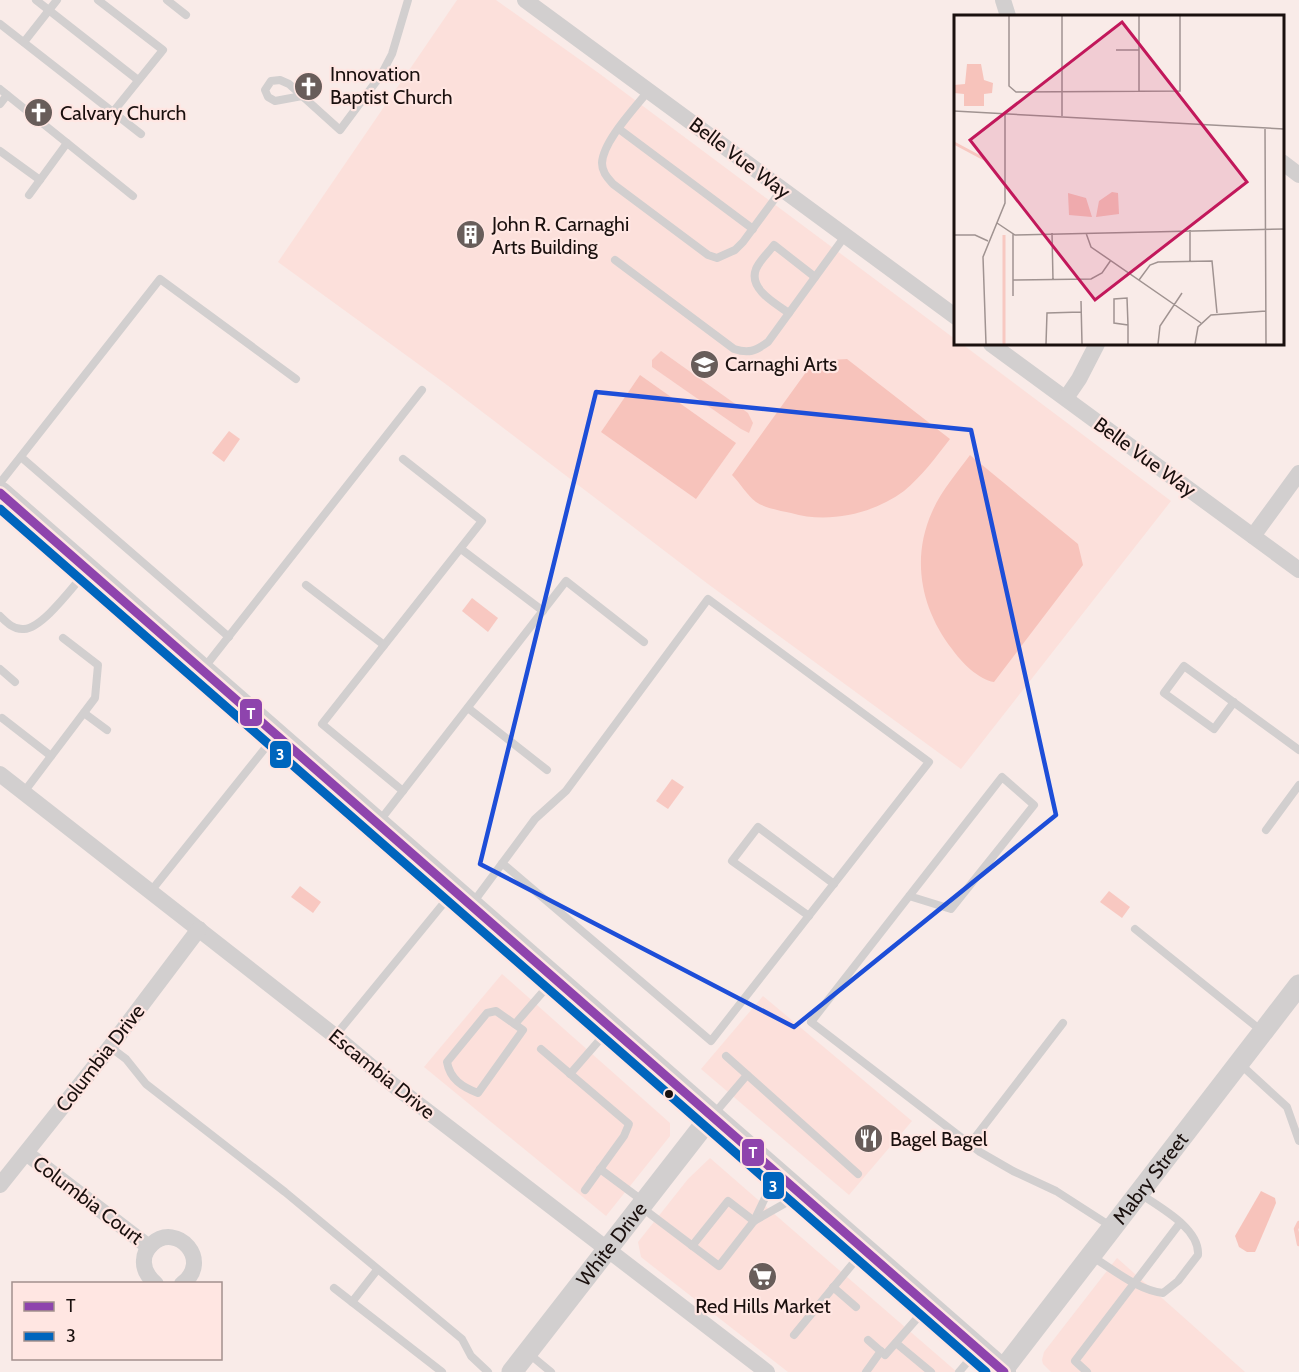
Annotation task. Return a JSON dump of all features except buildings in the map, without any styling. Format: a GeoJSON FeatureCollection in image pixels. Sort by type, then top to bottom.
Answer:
{"type":"FeatureCollection","features":[{"type":"Feature","properties":{"kind":"main road"},"geometry":{"type":"LineString","coordinates":[[0,493],[1003,1371]]}},
{"type":"Feature","properties":{"kind":"street","name":"Belle Vue Way"},"geometry":{"type":"LineString","coordinates":[[525,0],[954,316]]}},
{"type":"Feature","properties":{"kind":"street"},"geometry":{"type":"LineString","coordinates":[[1003,0],[1008,15]]}},
{"type":"Feature","properties":{"kind":"street"},"geometry":{"type":"LineString","coordinates":[[1284,164],[1299,175]]}},
{"type":"Feature","properties":{"kind":"street","name":"Belle Vue Way"},"geometry":{"type":"LineString","coordinates":[[993,345],[1299,570]]}},
{"type":"Feature","properties":{"kind":"street"},"geometry":{"type":"LineString","coordinates":[[1066,398],[1095,345]]}},
{"type":"Feature","properties":{"kind":"street"},"geometry":{"type":"LineString","coordinates":[[1252,536],[1299,473]]}},
{"type":"Feature","properties":{"kind":"street","name":"Escambia Drive"},"geometry":{"type":"LineString","coordinates":[[0,774],[335,1036],[392,1084],[767,1372]]}},
{"type":"Feature","properties":{"kind":"street","name":"Columbia Drive"},"geometry":{"type":"LineString","coordinates":[[0,1185],[110,1047],[199,929]]}},
{"type":"Feature","properties":{"kind":"street","name":"Mabry Street"},"geometry":{"type":"LineString","coordinates":[[1003,1371],[1299,985]]}},
{"type":"Feature","properties":{"kind":"street","name":"White Drive"},"geometry":{"type":"LineString","coordinates":[[512,1372],[711,1116]]}},
{"type":"Feature","properties":{"kind":"street","name":"Columbia Court"},"geometry":{"type":"LineString","coordinates":[[26,1153],[149,1246]]}},
{"type":"Feature","properties":{"kind":"street","name":"Columbia Court"},"geometry":{"type":"LineString","coordinates":[[154,1282],[148,1276],[144,1261],[149,1246],[164,1237],[181,1240],[188,1245],[194,1261],[193,1269],[184,1282]]}},
{"type":"Feature","properties":{"kind":"lane"},"geometry":{"type":"LineString","coordinates":[[36,0],[138,80]]}},
{"type":"Feature","properties":{"kind":"lane"},"geometry":{"type":"LineString","coordinates":[[24,42],[57,0]]}},
{"type":"Feature","properties":{"kind":"lane"},"geometry":{"type":"LineString","coordinates":[[98,0],[163,50],[113,112]]}},
{"type":"Feature","properties":{"kind":"lane"},"geometry":{"type":"LineString","coordinates":[[167,0],[186,15]]}},
{"type":"Feature","properties":{"kind":"lane"},"geometry":{"type":"LineString","coordinates":[[302,96],[340,130],[381,75],[392,54],[408,0]]}},
{"type":"Feature","properties":{"kind":"lane"},"geometry":{"type":"LineString","coordinates":[[0,24],[141,134]]}},
{"type":"Feature","properties":{"kind":"lane"},"geometry":{"type":"LineString","coordinates":[[649,90],[606,147],[602,165],[605,174],[613,184],[708,255],[717,258],[735,250],[782,189]]}},
{"type":"Feature","properties":{"kind":"lane"},"geometry":{"type":"LineString","coordinates":[[0,104],[4,92],[133,196]]}},
{"type":"Feature","properties":{"kind":"lane"},"geometry":{"type":"LineString","coordinates":[[619,129],[753,229]]}},
{"type":"Feature","properties":{"kind":"lane"},"geometry":{"type":"LineString","coordinates":[[28,195],[67,143]]}},
{"type":"Feature","properties":{"kind":"lane"},"geometry":{"type":"LineString","coordinates":[[0,151],[40,180]]}},
{"type":"Feature","properties":{"kind":"lane"},"geometry":{"type":"LineString","coordinates":[[615,260],[734,349],[745,352],[756,351],[768,342],[845,236]]}},
{"type":"Feature","properties":{"kind":"lane"},"geometry":{"type":"LineString","coordinates":[[789,313],[761,292],[755,280],[756,269],[774,245],[815,277]]}},
{"type":"Feature","properties":{"kind":"lane"},"geometry":{"type":"LineString","coordinates":[[0,483],[160,279],[296,379]]}},
{"type":"Feature","properties":{"kind":"lane"},"geometry":{"type":"LineString","coordinates":[[203,670],[422,390]]}},
{"type":"Feature","properties":{"kind":"lane"},"geometry":{"type":"LineString","coordinates":[[21,457],[228,637]]}},
{"type":"Feature","properties":{"kind":"lane"},"geometry":{"type":"LineString","coordinates":[[402,459],[482,521],[322,724],[403,791]]}},
{"type":"Feature","properties":{"kind":"lane"},"geometry":{"type":"LineString","coordinates":[[461,549],[543,611]]}},
{"type":"Feature","properties":{"kind":"lane"},"geometry":{"type":"LineString","coordinates":[[0,616],[11,626],[25,629],[32,627],[41,621],[88,569]]}},
{"type":"Feature","properties":{"kind":"lane"},"geometry":{"type":"LineString","coordinates":[[378,824],[566,581],[644,642]]}},
{"type":"Feature","properties":{"kind":"lane"},"geometry":{"type":"LineString","coordinates":[[306,585],[384,645]]}},
{"type":"Feature","properties":{"kind":"lane"},"geometry":{"type":"LineString","coordinates":[[335,1036],[462,898],[502,863],[535,819],[566,791],[708,598],[929,762],[711,1041],[502,863]]}},
{"type":"Feature","properties":{"kind":"lane"},"geometry":{"type":"LineString","coordinates":[[24,792],[95,698],[98,665],[63,638]]}},
{"type":"Feature","properties":{"kind":"lane"},"geometry":{"type":"LineString","coordinates":[[1234,702],[1214,729],[1164,693],[1184,666],[1234,702],[1299,750]]}},
{"type":"Feature","properties":{"kind":"lane"},"geometry":{"type":"LineString","coordinates":[[0,669],[15,682]]}},
{"type":"Feature","properties":{"kind":"lane"},"geometry":{"type":"LineString","coordinates":[[468,708],[547,770]]}},
{"type":"Feature","properties":{"kind":"lane"},"geometry":{"type":"LineString","coordinates":[[84,713],[107,730]]}},
{"type":"Feature","properties":{"kind":"lane"},"geometry":{"type":"LineString","coordinates":[[2,718],[51,756]]}},
{"type":"Feature","properties":{"kind":"lane"},"geometry":{"type":"LineString","coordinates":[[151,891],[276,734]]}},
{"type":"Feature","properties":{"kind":"lane"},"geometry":{"type":"LineString","coordinates":[[909,896],[951,909],[1034,805],[1002,777],[909,896],[811,1022],[970,1144],[1014,1171],[1056,1191],[1113,1227]]}},
{"type":"Feature","properties":{"kind":"lane"},"geometry":{"type":"LineString","coordinates":[[1266,830],[1299,785]]}},
{"type":"Feature","properties":{"kind":"lane"},"geometry":{"type":"LineString","coordinates":[[809,916],[732,861],[758,827],[834,884]]}},
{"type":"Feature","properties":{"kind":"lane"},"geometry":{"type":"LineString","coordinates":[[1135,928],[1263,1032]]}},
{"type":"Feature","properties":{"kind":"lane"},"geometry":{"type":"LineString","coordinates":[[515,1024],[554,978]]}},
{"type":"Feature","properties":{"kind":"lane"},"geometry":{"type":"LineString","coordinates":[[496,1011],[515,1024],[523,1030],[478,1093],[453,1079],[447,1062],[487,1013],[496,1011]]}},
{"type":"Feature","properties":{"kind":"lane"},"geometry":{"type":"LineString","coordinates":[[970,1144],[1062,1023]]}},
{"type":"Feature","properties":{"kind":"lane"},"geometry":{"type":"LineString","coordinates":[[570,1074],[610,1028]]}},
{"type":"Feature","properties":{"kind":"lane"},"geometry":{"type":"LineString","coordinates":[[110,1047],[126,1059],[146,1084],[285,1192],[462,1339],[471,1356],[488,1372]]}},
{"type":"Feature","properties":{"kind":"lane"},"geometry":{"type":"LineString","coordinates":[[541,1049],[629,1124],[624,1136],[585,1190]]}},
{"type":"Feature","properties":{"kind":"lane"},"geometry":{"type":"LineString","coordinates":[[726,1056],[858,1174]]}},
{"type":"Feature","properties":{"kind":"lane"},"geometry":{"type":"LineString","coordinates":[[1239,1063],[1287,1107],[1299,1141]]}},
{"type":"Feature","properties":{"kind":"lane"},"geometry":{"type":"LineString","coordinates":[[711,1116],[747,1075]]}},
{"type":"Feature","properties":{"kind":"lane"},"geometry":{"type":"LineString","coordinates":[[600,1169],[719,1266],[754,1221],[777,1174]]}},
{"type":"Feature","properties":{"kind":"lane"},"geometry":{"type":"LineString","coordinates":[[1091,1256],[1135,1283],[1153,1292],[1162,1293],[1178,1281],[1198,1255],[1196,1238],[1180,1223],[1139,1193]]}},
{"type":"Feature","properties":{"kind":"lane"},"geometry":{"type":"LineString","coordinates":[[754,1221],[801,1194]]}},
{"type":"Feature","properties":{"kind":"lane"},"geometry":{"type":"LineString","coordinates":[[692,1246],[728,1201],[754,1221]]}},
{"type":"Feature","properties":{"kind":"lane"},"geometry":{"type":"LineString","coordinates":[[1087,1372],[1075,1361],[1180,1223]]}},
{"type":"Feature","properties":{"kind":"lane"},"geometry":{"type":"LineString","coordinates":[[794,1335],[864,1250]]}},
{"type":"Feature","properties":{"kind":"lane"},"geometry":{"type":"LineString","coordinates":[[352,1302],[377,1270]]}},
{"type":"Feature","properties":{"kind":"lane"},"geometry":{"type":"LineString","coordinates":[[833,1287],[856,1307]]}},
{"type":"Feature","properties":{"kind":"lane"},"geometry":{"type":"LineString","coordinates":[[334,1288],[442,1372]]}},
{"type":"Feature","properties":{"kind":"lane"},"geometry":{"type":"LineString","coordinates":[[868,1340],[885,1355],[928,1306]]}},
{"type":"Feature","properties":{"kind":"lane"},"geometry":{"type":"LineString","coordinates":[[896,1343],[931,1372]]}},
{"type":"Feature","properties":{"kind":"lane"},"geometry":{"type":"LineString","coordinates":[[959,1372],[978,1350]]}},
{"type":"Feature","properties":{"kind":"lane"},"geometry":{"type":"LineString","coordinates":[[866,1372],[881,1351]]}},
{"type":"Feature","properties":{"kind":"lane"},"geometry":{"type":"LineString","coordinates":[[527,1353],[551,1372]]}},
{"type":"Feature","properties":{"kind":"highlighted area"},"geometry":{"type":"Polygon","coordinates":[[[596,392],[971,430],[1056,815],[794,1027],[480,864],[596,392]]]}},
{"type":"Feature","properties":{"kind":"shaded area","name":"Carnaghi Arts"},"geometry":{"type":"Polygon","coordinates":[[[457,0],[496,0],[600,74],[954,338],[954,345],[963,345],[1171,501],[961,769],[708,584],[447,385],[278,262],[457,0]]]}},
{"type":"Feature","properties":{"kind":"shaded area"},"geometry":{"type":"Polygon","coordinates":[[[661,351],[748,413],[753,423],[749,433],[652,367],[652,360],[661,351]]]}},
{"type":"Feature","properties":{"kind":"shaded area"},"geometry":{"type":"Polygon","coordinates":[[[847,359],[950,439],[923,473],[904,491],[864,511],[835,517],[805,516],[756,502],[732,475],[814,361],[847,359]]]}},
{"type":"Feature","properties":{"kind":"shaded area"},"geometry":{"type":"Polygon","coordinates":[[[640,375],[736,443],[696,499],[601,432],[640,375]]]}},
{"type":"Feature","properties":{"kind":"shaded area"},"geometry":{"type":"Polygon","coordinates":[[[229,431],[240,439],[224,462],[212,453],[229,431]]]}},
{"type":"Feature","properties":{"kind":"shaded area"},"geometry":{"type":"Polygon","coordinates":[[[970,455],[1078,544],[1083,565],[994,682],[982,678],[971,670],[941,634],[922,583],[922,548],[932,512],[945,489],[970,455]]]}},
{"type":"Feature","properties":{"kind":"shaded area"},"geometry":{"type":"Polygon","coordinates":[[[472,598],[498,618],[488,632],[462,611],[472,598]]]}},
{"type":"Feature","properties":{"kind":"shaded area"},"geometry":{"type":"Polygon","coordinates":[[[672,779],[684,787],[668,809],[656,801],[672,779]]]}},
{"type":"Feature","properties":{"kind":"shaded area"},"geometry":{"type":"Polygon","coordinates":[[[300,886],[321,902],[313,913],[291,897],[300,886]]]}},
{"type":"Feature","properties":{"kind":"shaded area"},"geometry":{"type":"Polygon","coordinates":[[[1109,891],[1130,907],[1122,918],[1100,902],[1109,891]]]}},
{"type":"Feature","properties":{"kind":"shaded area"},"geometry":{"type":"Polygon","coordinates":[[[502,974],[670,1123],[670,1136],[606,1216],[424,1067],[502,974]]]}},
{"type":"Feature","properties":{"kind":"shaded area"},"geometry":{"type":"Polygon","coordinates":[[[763,996],[912,1121],[849,1195],[701,1069],[763,996]]]}},
{"type":"Feature","properties":{"kind":"shaded area"},"geometry":{"type":"Polygon","coordinates":[[[710,1158],[957,1372],[788,1372],[641,1257],[638,1242],[688,1179],[710,1158]]]}},
{"type":"Feature","properties":{"kind":"shaded area"},"geometry":{"type":"Polygon","coordinates":[[[1261,1191],[1275,1198],[1276,1203],[1255,1252],[1247,1252],[1239,1247],[1235,1236],[1261,1191]]]}},
{"type":"Feature","properties":{"kind":"shaded area"},"geometry":{"type":"Polygon","coordinates":[[[1117,1258],[1245,1372],[1051,1372],[1043,1364],[1044,1352],[1117,1258]]]}},
{"type":"Feature","properties":{"kind":"waterway"},"geometry":{"type":"LineString","coordinates":[[1299,1223],[1296,1229],[1299,1244]]}},
{"type":"Feature","properties":{"kind":"transit line","name":"T"},"geometry":{"type":"LineString","coordinates":[[0,493],[1004,1372]]}},
{"type":"Feature","properties":{"kind":"transit line","name":"3"},"geometry":{"type":"LineString","coordinates":[[0,509],[986,1372]]}},
{"type":"Feature","properties":{"kind":"place","name":"Innovation Baptist Church"},"geometry":{"type":"Point","coordinates":[309,86]}},
{"type":"Feature","properties":{"kind":"place","name":"Calvary Church"},"geometry":{"type":"Point","coordinates":[39,113]}},
{"type":"Feature","properties":{"kind":"place","name":"John R. Carnaghi Arts Building"},"geometry":{"type":"Point","coordinates":[471,235]}},
{"type":"Feature","properties":{"kind":"place","name":"Carnaghi Arts"},"geometry":{"type":"Point","coordinates":[704,364]}},
{"type":"Feature","properties":{"kind":"place","name":"Bagel Bagel"},"geometry":{"type":"Point","coordinates":[869,1139]}},
{"type":"Feature","properties":{"kind":"place","name":"Red Hills Market"},"geometry":{"type":"Point","coordinates":[763,1276]}}]}
